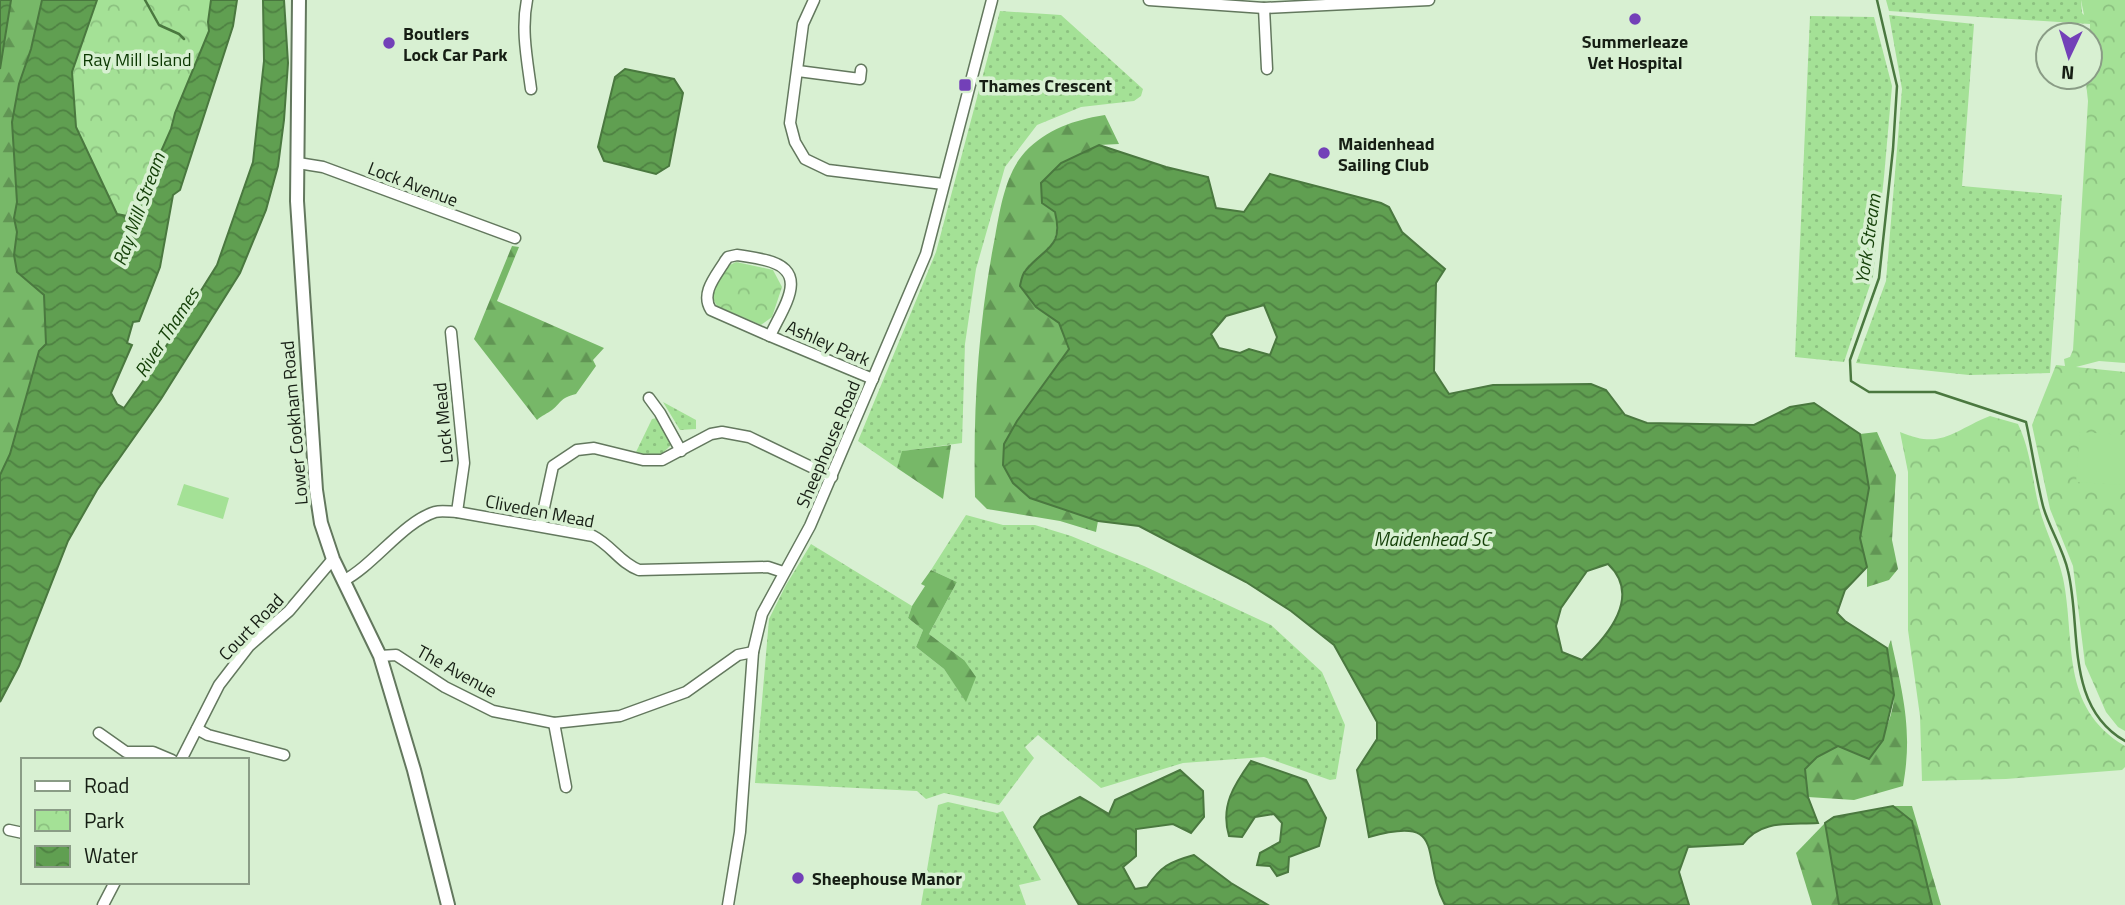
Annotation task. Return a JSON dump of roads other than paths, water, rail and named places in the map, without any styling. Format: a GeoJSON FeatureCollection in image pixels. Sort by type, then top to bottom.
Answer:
{"type":"FeatureCollection","features":[{"type":"Feature","properties":{"kind":"main road","name":"Lower Cookham Road"},"geometry":{"type":"LineString","coordinates":[[299,0],[297,201],[316,490],[321,523],[333,559],[380,656],[417,782],[447,905]]}},
{"type":"Feature","properties":{"kind":"street"},"geometry":{"type":"LineString","coordinates":[[527,0],[524,37],[531,89]]}},
{"type":"Feature","properties":{"kind":"street"},"geometry":{"type":"LineString","coordinates":[[814,0],[803,24],[790,123],[795,142],[805,159],[828,170],[943,184]]}},
{"type":"Feature","properties":{"kind":"street","name":"Sheephouse Road"},"geometry":{"type":"LineString","coordinates":[[729,905],[740,832],[753,652],[762,614],[810,526],[926,254],[992,0]]}},
{"type":"Feature","properties":{"kind":"street"},"geometry":{"type":"LineString","coordinates":[[1149,0],[1264,8],[1429,0]]}},
{"type":"Feature","properties":{"kind":"street"},"geometry":{"type":"LineString","coordinates":[[1264,8],[1268,69]]}},
{"type":"Feature","properties":{"kind":"street"},"geometry":{"type":"LineString","coordinates":[[798,71],[863,76]]}},
{"type":"Feature","properties":{"kind":"street","name":"Lock Avenue"},"geometry":{"type":"LineString","coordinates":[[298,163],[323,167],[515,239]]}},
{"type":"Feature","properties":{"kind":"street","name":"Ashley Park"},"geometry":{"type":"LineString","coordinates":[[770,336],[791,288],[789,273],[778,264],[743,255],[728,257],[709,288],[706,299],[709,307],[770,336],[873,379]]}},
{"type":"Feature","properties":{"kind":"street","name":"Lock Mead"},"geometry":{"type":"LineString","coordinates":[[451,332],[464,463],[457,512]]}},
{"type":"Feature","properties":{"kind":"street"},"geometry":{"type":"LineString","coordinates":[[649,398],[660,412],[681,451]]}},
{"type":"Feature","properties":{"kind":"street"},"geometry":{"type":"LineString","coordinates":[[540,526],[553,466],[577,450],[594,448],[643,460],[662,460],[711,434],[736,433],[832,477]]}},
{"type":"Feature","properties":{"kind":"street","name":"Cliveden Mead"},"geometry":{"type":"LineString","coordinates":[[343,581],[355,575],[416,522],[436,512],[457,512],[593,536],[605,542],[627,566],[639,570],[768,567],[783,572]]}},
{"type":"Feature","properties":{"kind":"street","name":"Court Road"},"geometry":{"type":"LineString","coordinates":[[182,758],[219,685],[249,646],[289,611],[333,559]]}},
{"type":"Feature","properties":{"kind":"street","name":"The Avenue"},"geometry":{"type":"LineString","coordinates":[[380,656],[396,655],[445,687],[494,711],[554,723],[620,716],[686,692],[738,655],[753,652]]}},
{"type":"Feature","properties":{"kind":"street"},"geometry":{"type":"LineString","coordinates":[[554,723],[566,787]]}},
{"type":"Feature","properties":{"kind":"street"},"geometry":{"type":"LineString","coordinates":[[197,729],[208,735],[273,746],[284,754]]}},
{"type":"Feature","properties":{"kind":"street"},"geometry":{"type":"LineString","coordinates":[[99,733],[126,752],[153,752],[167,758]]}},
{"type":"Feature","properties":{"kind":"street"},"geometry":{"type":"LineString","coordinates":[[9,830],[21,833]]}},
{"type":"Feature","properties":{"kind":"street"},"geometry":{"type":"LineString","coordinates":[[103,905],[114,884]]}},
{"type":"Feature","properties":{"kind":"water"},"geometry":{"type":"Polygon","coordinates":[[[0,0],[11,0],[0,69],[0,0]]]}},
{"type":"Feature","properties":{"kind":"water","name":"Ray Mill Stream"},"geometry":{"type":"Polygon","coordinates":[[[42,0],[97,0],[72,72],[76,127],[117,214],[132,217],[171,129],[209,31],[211,0],[237,0],[233,26],[180,190],[173,195],[160,267],[139,321],[133,322],[127,343],[132,345],[111,393],[117,404],[124,408],[217,265],[253,162],[264,61],[263,0],[284,0],[288,63],[278,166],[266,210],[240,273],[161,399],[97,490],[68,541],[19,666],[0,702],[0,475],[10,454],[39,351],[46,344],[44,295],[17,272],[14,255],[17,202],[12,122],[19,84],[31,49],[42,0]]]}},
{"type":"Feature","properties":{"kind":"water"},"geometry":{"type":"Polygon","coordinates":[[[625,69],[674,79],[683,93],[669,166],[656,174],[604,161],[598,147],[615,77],[625,69]]]}},
{"type":"Feature","properties":{"kind":"water","name":"Maidenhead SC"},"geometry":{"type":"Polygon","coordinates":[[[1099,145],[1166,167],[1208,177],[1216,208],[1244,212],[1270,174],[1389,207],[1402,232],[1445,269],[1436,283],[1434,371],[1449,394],[1493,385],[1591,384],[1606,390],[1625,415],[1647,423],[1754,425],[1790,407],[1814,403],[1860,434],[1869,488],[1860,538],[1867,567],[1845,590],[1837,613],[1887,648],[1894,695],[1883,740],[1869,759],[1838,746],[1817,757],[1805,769],[1808,797],[1818,823],[1767,827],[1758,830],[1743,844],[1688,847],[1679,872],[1689,905],[1445,905],[1428,844],[1422,836],[1411,831],[1394,831],[1369,837],[1357,770],[1377,739],[1377,722],[1334,645],[1291,611],[1246,582],[1139,526],[1098,521],[1030,498],[1013,483],[1003,465],[1004,444],[1017,421],[1069,349],[1059,323],[1036,307],[1020,286],[1025,272],[1055,240],[1055,212],[1042,203],[1041,183],[1061,163],[1099,145]],[[1264,305],[1226,316],[1211,334],[1219,348],[1240,353],[1249,349],[1270,355],[1277,337],[1264,305]],[[1608,564],[1587,571],[1561,608],[1556,626],[1562,652],[1582,660],[1611,628],[1622,602],[1618,576],[1608,564]]]}},
{"type":"Feature","properties":{"kind":"water"},"geometry":{"type":"Polygon","coordinates":[[[1251,761],[1306,780],[1326,818],[1319,846],[1289,857],[1288,872],[1277,876],[1270,866],[1257,865],[1260,853],[1280,842],[1282,823],[1274,814],[1255,817],[1242,837],[1229,836],[1226,815],[1230,796],[1251,761]]]}},
{"type":"Feature","properties":{"kind":"water"},"geometry":{"type":"Polygon","coordinates":[[[1180,770],[1203,791],[1204,817],[1191,833],[1173,824],[1136,829],[1136,856],[1123,867],[1135,889],[1147,887],[1166,866],[1194,855],[1231,883],[1268,905],[1079,905],[1034,827],[1041,817],[1080,797],[1109,814],[1115,800],[1180,770]]]}},
{"type":"Feature","properties":{"kind":"water"},"geometry":{"type":"Polygon","coordinates":[[[1893,806],[1912,821],[1932,905],[1839,905],[1825,823],[1834,817],[1893,806]]]}},
{"type":"Feature","properties":{"kind":"waterway"},"geometry":{"type":"LineString","coordinates":[[145,0],[159,25],[184,39]]}},
{"type":"Feature","properties":{"kind":"waterway","name":"York Stream"},"geometry":{"type":"LineString","coordinates":[[1877,0],[1897,86],[1893,149],[1879,278],[1850,360],[1851,381],[1869,392],[1935,392],[2026,422],[2043,506],[2068,571],[2084,687],[2092,708],[2106,726],[2125,741]]}},
{"type":"Feature","properties":{"kind":"place","name":"Summerleaze Vet Hospital"},"geometry":{"type":"Point","coordinates":[1635,19]}},
{"type":"Feature","properties":{"kind":"place","name":"Boutlers Lock Car Park"},"geometry":{"type":"Point","coordinates":[389,43]}},
{"type":"Feature","properties":{"kind":"place","name":"Thames Crescent"},"geometry":{"type":"Point","coordinates":[965,85]}},
{"type":"Feature","properties":{"kind":"place","name":"Maidenhead Sailing Club"},"geometry":{"type":"Point","coordinates":[1324,153]}},
{"type":"Feature","properties":{"kind":"place","name":"Sheephouse Manor"},"geometry":{"type":"Point","coordinates":[798,878]}},
{"type":"Feature","properties":{"kind":"park label","name":"Ray Mill Island"},"geometry":{"type":"Point","coordinates":[137,59]}},
{"type":"Feature","properties":{"kind":"water label","name":"River Thames"},"geometry":{"type":"Point","coordinates":[166,332]}}]}
